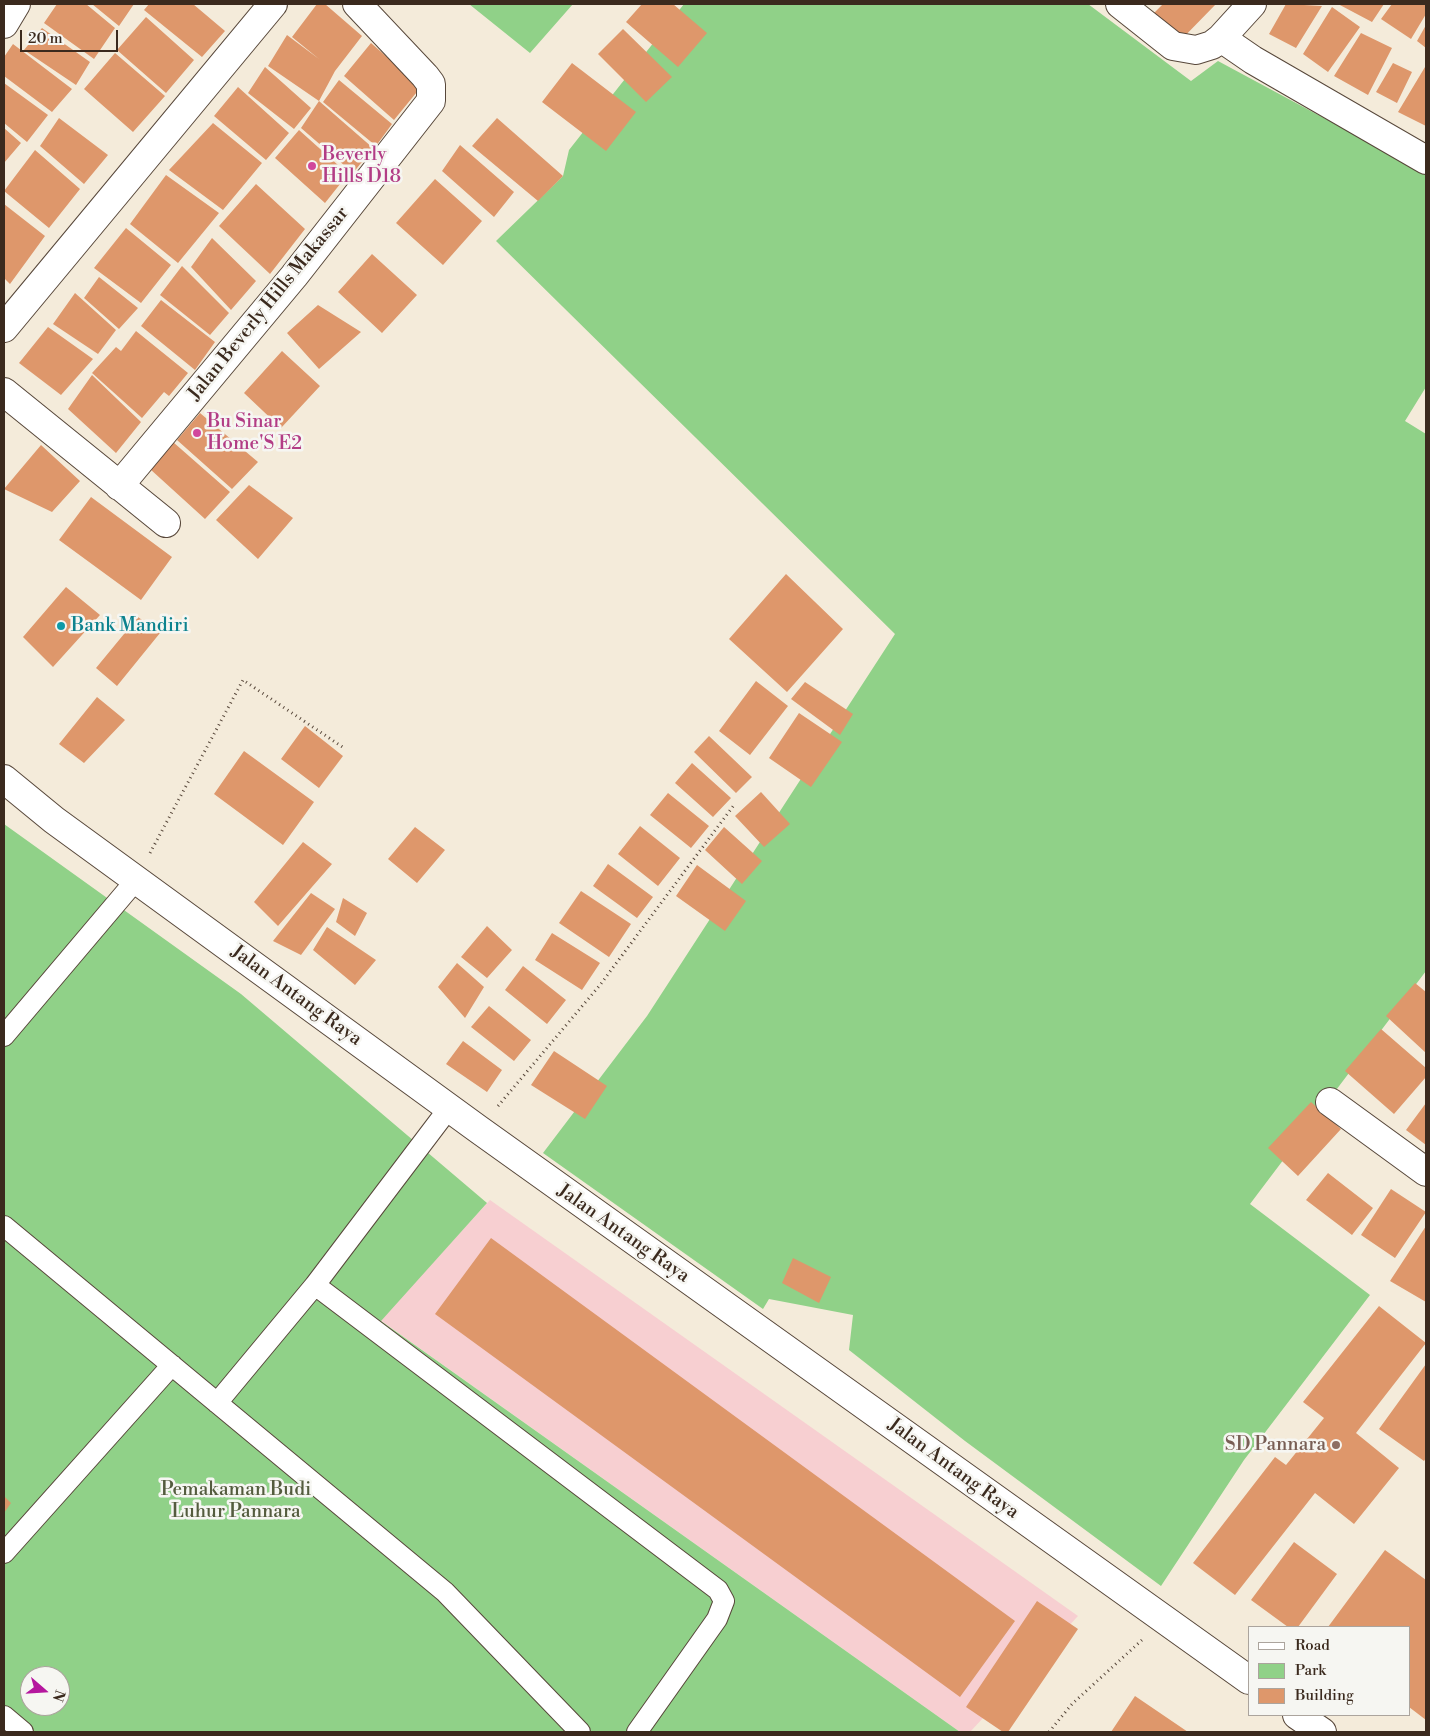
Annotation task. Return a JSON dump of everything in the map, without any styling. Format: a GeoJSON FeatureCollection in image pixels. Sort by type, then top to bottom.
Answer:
{"type":"FeatureCollection","features":[{"type":"Feature","properties":{"kind":"street"},"geometry":{"type":"LineString","coordinates":[[4,24],[16,4]]}},
{"type":"Feature","properties":{"kind":"street"},"geometry":{"type":"LineString","coordinates":[[4,328],[273,4]]}},
{"type":"Feature","properties":{"kind":"street","name":"Jalan Beverly Hills Makassar"},"geometry":{"type":"LineString","coordinates":[[119,486],[294,276],[431,101],[431,84],[425,76],[357,4]]}},
{"type":"Feature","properties":{"kind":"street"},"geometry":{"type":"LineString","coordinates":[[1120,4],[1173,46],[1205,49],[1222,38],[1252,4]]}},
{"type":"Feature","properties":{"kind":"street"},"geometry":{"type":"LineString","coordinates":[[1222,38],[1253,60],[1426,160]]}},
{"type":"Feature","properties":{"kind":"street"},"geometry":{"type":"LineString","coordinates":[[4,392],[166,523]]}},
{"type":"Feature","properties":{"kind":"street","name":"Jalan Antang Raya"},"geometry":{"type":"LineString","coordinates":[[4,779],[54,820],[478,1130],[1248,1679]]}},
{"type":"Feature","properties":{"kind":"street"},"geometry":{"type":"LineString","coordinates":[[1330,1102],[1426,1172]]}},
{"type":"Feature","properties":{"kind":"street"},"geometry":{"type":"LineString","coordinates":[[1298,1716],[1322,1732]]}},
{"type":"Feature","properties":{"kind":"lane"},"geometry":{"type":"LineString","coordinates":[[4,1036],[136,880]]}},
{"type":"Feature","properties":{"kind":"lane"},"geometry":{"type":"LineString","coordinates":[[217,1402],[315,1285],[449,1108]]}},
{"type":"Feature","properties":{"kind":"lane"},"geometry":{"type":"LineString","coordinates":[[4,1226],[444,1592],[580,1732]]}},
{"type":"Feature","properties":{"kind":"lane"},"geometry":{"type":"LineString","coordinates":[[315,1285],[718,1590],[724,1601],[717,1619],[636,1732]]}},
{"type":"Feature","properties":{"kind":"lane"},"geometry":{"type":"LineString","coordinates":[[4,1553],[172,1365]]}},
{"type":"Feature","properties":{"kind":"lane"},"geometry":{"type":"LineString","coordinates":[[4,1716],[23,1732]]}},
{"type":"Feature","properties":{"kind":"path"},"geometry":{"type":"LineString","coordinates":[[136,880],[243,680],[344,748]]}},
{"type":"Feature","properties":{"kind":"path"},"geometry":{"type":"LineString","coordinates":[[478,1130],[600,985],[734,806]]}},
{"type":"Feature","properties":{"kind":"path"},"geometry":{"type":"LineString","coordinates":[[1048,1732],[1072,1704],[1165,1620]]}},
{"type":"Feature","properties":{"kind":"shaded area"},"geometry":{"type":"Polygon","coordinates":[[[490,1200],[1078,1616],[970,1732],[960,1732],[380,1320],[490,1200]]]}},
{"type":"Feature","properties":{"kind":"green space"},"geometry":{"type":"Polygon","coordinates":[[[469,4],[573,4],[530,53],[469,4]]]}},
{"type":"Feature","properties":{"kind":"green space"},"geometry":{"type":"Polygon","coordinates":[[[684,4],[1088,4],[1191,81],[1218,61],[1426,173],[1426,387],[1405,421],[1426,434],[1426,971],[1250,1204],[1370,1295],[1244,1460],[1161,1586],[965,1441],[849,1350],[853,1315],[769,1299],[763,1309],[543,1153],[647,1016],[895,634],[496,241],[563,176],[569,150],[684,4]]]}},
{"type":"Feature","properties":{"kind":"green space","name":"Pemakaman Budi Luhur Pannara"},"geometry":{"type":"Polygon","coordinates":[[[4,824],[241,994],[487,1203],[381,1321],[960,1732],[4,1732],[4,824]]]}},
{"type":"Feature","properties":{"kind":"building"},"geometry":{"type":"Polygon","coordinates":[[[57,4],[86,4],[115,28],[94,59],[44,23],[57,4]]]}},
{"type":"Feature","properties":{"kind":"building"},"geometry":{"type":"Polygon","coordinates":[[[92,4],[134,4],[119,26],[92,4]]]}},
{"type":"Feature","properties":{"kind":"building"},"geometry":{"type":"Polygon","coordinates":[[[149,4],[193,4],[225,31],[202,57],[144,10],[149,4]]]}},
{"type":"Feature","properties":{"kind":"building"},"geometry":{"type":"Polygon","coordinates":[[[317,4],[325,4],[362,36],[335,71],[319,101],[268,66],[287,35],[319,59],[292,37],[317,4]]]}},
{"type":"Feature","properties":{"kind":"building"},"geometry":{"type":"Polygon","coordinates":[[[642,4],[673,4],[707,33],[678,67],[626,22],[642,4]]]}},
{"type":"Feature","properties":{"kind":"building"},"geometry":{"type":"Polygon","coordinates":[[[1163,4],[1216,4],[1176,45],[1152,15],[1163,4]]]}},
{"type":"Feature","properties":{"kind":"building"},"geometry":{"type":"Polygon","coordinates":[[[1286,4],[1322,6],[1296,48],[1269,34],[1286,4]]]}},
{"type":"Feature","properties":{"kind":"building"},"geometry":{"type":"Polygon","coordinates":[[[1338,4],[1384,4],[1372,22],[1338,4]]]}},
{"type":"Feature","properties":{"kind":"building"},"geometry":{"type":"Polygon","coordinates":[[[1392,4],[1426,4],[1426,14],[1411,39],[1381,19],[1392,4]]]}},
{"type":"Feature","properties":{"kind":"building"},"geometry":{"type":"Polygon","coordinates":[[[1332,7],[1360,27],[1328,72],[1303,54],[1332,7]]]}},
{"type":"Feature","properties":{"kind":"building"},"geometry":{"type":"Polygon","coordinates":[[[146,17],[194,60],[166,93],[117,50],[146,17]]]}},
{"type":"Feature","properties":{"kind":"building"},"geometry":{"type":"Polygon","coordinates":[[[1426,25],[1426,48],[1417,41],[1426,25]]]}},
{"type":"Feature","properties":{"kind":"building"},"geometry":{"type":"Polygon","coordinates":[[[42,28],[90,62],[76,85],[24,50],[42,28]]]}},
{"type":"Feature","properties":{"kind":"building"},"geometry":{"type":"Polygon","coordinates":[[[623,29],[672,77],[646,102],[598,54],[623,29]]]}},
{"type":"Feature","properties":{"kind":"building"},"geometry":{"type":"Polygon","coordinates":[[[1361,33],[1392,48],[1368,95],[1334,76],[1361,33]]]}},
{"type":"Feature","properties":{"kind":"building"},"geometry":{"type":"Polygon","coordinates":[[[371,43],[421,87],[394,120],[344,76],[371,43]]]}},
{"type":"Feature","properties":{"kind":"building"},"geometry":{"type":"Polygon","coordinates":[[[13,44],[72,89],[52,112],[4,76],[4,57],[13,44]]]}},
{"type":"Feature","properties":{"kind":"building"},"geometry":{"type":"Polygon","coordinates":[[[115,53],[165,96],[133,132],[84,89],[115,53]]]}},
{"type":"Feature","properties":{"kind":"building"},"geometry":{"type":"Polygon","coordinates":[[[572,63],[636,112],[606,151],[542,102],[572,63]]]}},
{"type":"Feature","properties":{"kind":"building"},"geometry":{"type":"Polygon","coordinates":[[[1393,63],[1412,72],[1397,103],[1376,92],[1393,63]]]}},
{"type":"Feature","properties":{"kind":"building"},"geometry":{"type":"Polygon","coordinates":[[[265,67],[311,108],[294,129],[248,93],[265,67]]]}},
{"type":"Feature","properties":{"kind":"building"},"geometry":{"type":"Polygon","coordinates":[[[1426,68],[1426,126],[1398,112],[1426,68]]]}},
{"type":"Feature","properties":{"kind":"building"},"geometry":{"type":"Polygon","coordinates":[[[339,80],[392,124],[376,146],[323,102],[339,80]]]}},
{"type":"Feature","properties":{"kind":"building"},"geometry":{"type":"Polygon","coordinates":[[[4,83],[48,115],[27,142],[4,123],[4,83]]]}},
{"type":"Feature","properties":{"kind":"building"},"geometry":{"type":"Polygon","coordinates":[[[238,87],[289,133],[266,160],[214,116],[238,87]]]}},
{"type":"Feature","properties":{"kind":"building"},"geometry":{"type":"Polygon","coordinates":[[[319,101],[373,148],[353,173],[301,128],[319,101]]]}},
{"type":"Feature","properties":{"kind":"building"},"geometry":{"type":"Polygon","coordinates":[[[59,118],[108,155],[84,184],[40,146],[59,118]]]}},
{"type":"Feature","properties":{"kind":"building"},"geometry":{"type":"Polygon","coordinates":[[[497,118],[563,176],[538,201],[472,146],[497,118]]]}},
{"type":"Feature","properties":{"kind":"building"},"geometry":{"type":"Polygon","coordinates":[[[213,123],[262,163],[223,210],[169,170],[213,123]]]}},
{"type":"Feature","properties":{"kind":"building"},"geometry":{"type":"Polygon","coordinates":[[[4,128],[21,143],[4,163],[4,128]]]}},
{"type":"Feature","properties":{"kind":"building","name":"Beverly Hills D18"},"geometry":{"type":"Polygon","coordinates":[[[299,130],[348,174],[325,203],[275,158],[299,130]]]}},
{"type":"Feature","properties":{"kind":"building"},"geometry":{"type":"Polygon","coordinates":[[[460,145],[514,192],[494,217],[442,171],[460,145]]]}},
{"type":"Feature","properties":{"kind":"building"},"geometry":{"type":"Polygon","coordinates":[[[35,150],[80,189],[49,228],[4,191],[35,150]]]}},
{"type":"Feature","properties":{"kind":"building"},"geometry":{"type":"Polygon","coordinates":[[[166,175],[219,213],[178,263],[130,224],[166,175]]]}},
{"type":"Feature","properties":{"kind":"building"},"geometry":{"type":"Polygon","coordinates":[[[435,179],[482,221],[443,265],[396,223],[435,179]]]}},
{"type":"Feature","properties":{"kind":"building"},"geometry":{"type":"Polygon","coordinates":[[[256,184],[305,229],[270,274],[219,226],[256,184]]]}},
{"type":"Feature","properties":{"kind":"building"},"geometry":{"type":"Polygon","coordinates":[[[4,204],[45,236],[10,284],[4,278],[4,204]]]}},
{"type":"Feature","properties":{"kind":"building"},"geometry":{"type":"Polygon","coordinates":[[[126,228],[171,265],[141,303],[94,268],[126,228]]]}},
{"type":"Feature","properties":{"kind":"building"},"geometry":{"type":"Polygon","coordinates":[[[212,238],[256,281],[231,310],[191,267],[212,238]]]}},
{"type":"Feature","properties":{"kind":"building"},"geometry":{"type":"Polygon","coordinates":[[[372,254],[417,295],[382,333],[338,292],[372,254]]]}},
{"type":"Feature","properties":{"kind":"building"},"geometry":{"type":"Polygon","coordinates":[[[182,266],[229,313],[210,335],[160,295],[182,266]]]}},
{"type":"Feature","properties":{"kind":"building"},"geometry":{"type":"Polygon","coordinates":[[[99,277],[138,308],[119,329],[84,298],[99,277]]]}},
{"type":"Feature","properties":{"kind":"building"},"geometry":{"type":"Polygon","coordinates":[[[75,293],[116,330],[98,354],[53,324],[75,293]]]}},
{"type":"Feature","properties":{"kind":"building"},"geometry":{"type":"Polygon","coordinates":[[[161,300],[215,342],[195,370],[141,326],[161,300]]]}},
{"type":"Feature","properties":{"kind":"building"},"geometry":{"type":"Polygon","coordinates":[[[318,305],[361,332],[319,369],[287,333],[318,305]]]}},
{"type":"Feature","properties":{"kind":"building"},"geometry":{"type":"Polygon","coordinates":[[[48,327],[93,359],[61,395],[19,363],[48,327]]]}},
{"type":"Feature","properties":{"kind":"building"},"geometry":{"type":"Polygon","coordinates":[[[136,331],[188,373],[169,396],[164,392],[142,418],[92,373],[116,347],[121,351],[136,331]]]}},
{"type":"Feature","properties":{"kind":"building"},"geometry":{"type":"Polygon","coordinates":[[[282,351],[320,386],[281,428],[244,393],[282,351]]]}},
{"type":"Feature","properties":{"kind":"building"},"geometry":{"type":"Polygon","coordinates":[[[92,375],[141,422],[116,453],[68,409],[92,375]]]}},
{"type":"Feature","properties":{"kind":"building"},"geometry":{"type":"Polygon","coordinates":[[[200,413],[258,462],[232,489],[177,440],[200,413]]]}},
{"type":"Feature","properties":{"kind":"building"},"geometry":{"type":"Polygon","coordinates":[[[173,442],[230,492],[205,519],[150,469],[173,442]]]}},
{"type":"Feature","properties":{"kind":"building"},"geometry":{"type":"Polygon","coordinates":[[[41,445],[80,481],[52,512],[4,489],[41,445]]]}},
{"type":"Feature","properties":{"kind":"building"},"geometry":{"type":"Polygon","coordinates":[[[249,485],[293,518],[258,559],[216,520],[249,485]]]}},
{"type":"Feature","properties":{"kind":"building"},"geometry":{"type":"Polygon","coordinates":[[[91,497],[172,557],[141,600],[59,540],[91,497]]]}},
{"type":"Feature","properties":{"kind":"building"},"geometry":{"type":"Polygon","coordinates":[[[786,574],[843,629],[787,692],[729,639],[786,574]]]}},
{"type":"Feature","properties":{"kind":"building","name":"Bank Mandiri"},"geometry":{"type":"Polygon","coordinates":[[[66,587],[100,615],[53,667],[23,637],[66,587]]]}},
{"type":"Feature","properties":{"kind":"building"},"geometry":{"type":"Polygon","coordinates":[[[138,617],[160,633],[117,686],[96,668],[138,617]]]}},
{"type":"Feature","properties":{"kind":"building"},"geometry":{"type":"Polygon","coordinates":[[[756,681],[788,706],[750,755],[719,731],[756,681]]]}},
{"type":"Feature","properties":{"kind":"building"},"geometry":{"type":"Polygon","coordinates":[[[805,682],[853,714],[840,735],[791,699],[805,682]]]}},
{"type":"Feature","properties":{"kind":"building"},"geometry":{"type":"Polygon","coordinates":[[[97,697],[125,720],[84,763],[59,744],[97,697]]]}},
{"type":"Feature","properties":{"kind":"building"},"geometry":{"type":"Polygon","coordinates":[[[799,713],[842,742],[811,787],[769,758],[799,713]]]}},
{"type":"Feature","properties":{"kind":"building"},"geometry":{"type":"Polygon","coordinates":[[[305,726],[343,756],[319,788],[281,759],[305,726]]]}},
{"type":"Feature","properties":{"kind":"building"},"geometry":{"type":"Polygon","coordinates":[[[709,736],[752,777],[736,793],[694,752],[709,736]]]}},
{"type":"Feature","properties":{"kind":"building"},"geometry":{"type":"Polygon","coordinates":[[[244,751],[314,802],[283,845],[214,794],[244,751]]]}},
{"type":"Feature","properties":{"kind":"building"},"geometry":{"type":"Polygon","coordinates":[[[692,763],[731,798],[713,817],[675,783],[692,763]]]}},
{"type":"Feature","properties":{"kind":"building"},"geometry":{"type":"Polygon","coordinates":[[[761,792],[790,824],[764,847],[735,816],[761,792]]]}},
{"type":"Feature","properties":{"kind":"building"},"geometry":{"type":"Polygon","coordinates":[[[668,793],[709,826],[691,848],[650,815],[668,793]]]}},
{"type":"Feature","properties":{"kind":"building"},"geometry":{"type":"Polygon","coordinates":[[[640,826],[680,858],[658,886],[618,854],[640,826]]]}},
{"type":"Feature","properties":{"kind":"building"},"geometry":{"type":"Polygon","coordinates":[[[415,827],[445,850],[417,883],[388,859],[415,827]]]}},
{"type":"Feature","properties":{"kind":"building"},"geometry":{"type":"Polygon","coordinates":[[[724,827],[762,861],[742,884],[705,850],[724,827]]]}},
{"type":"Feature","properties":{"kind":"building"},"geometry":{"type":"Polygon","coordinates":[[[303,842],[332,864],[278,926],[254,902],[303,842]]]}},
{"type":"Feature","properties":{"kind":"building"},"geometry":{"type":"Polygon","coordinates":[[[608,864],[653,897],[637,918],[593,886],[608,864]]]}},
{"type":"Feature","properties":{"kind":"building"},"geometry":{"type":"Polygon","coordinates":[[[697,865],[746,901],[725,931],[676,896],[697,865]]]}},
{"type":"Feature","properties":{"kind":"building"},"geometry":{"type":"Polygon","coordinates":[[[581,891],[631,924],[609,957],[559,923],[581,891]]]}},
{"type":"Feature","properties":{"kind":"building"},"geometry":{"type":"Polygon","coordinates":[[[311,893],[335,909],[301,955],[273,941],[311,893]]]}},
{"type":"Feature","properties":{"kind":"building"},"geometry":{"type":"Polygon","coordinates":[[[343,898],[367,913],[355,936],[336,922],[343,898]]]}},
{"type":"Feature","properties":{"kind":"building"},"geometry":{"type":"Polygon","coordinates":[[[487,926],[512,950],[487,978],[461,957],[487,926]]]}},
{"type":"Feature","properties":{"kind":"building"},"geometry":{"type":"Polygon","coordinates":[[[327,927],[376,960],[355,985],[313,950],[327,927]]]}},
{"type":"Feature","properties":{"kind":"building"},"geometry":{"type":"Polygon","coordinates":[[[552,933],[600,963],[582,990],[535,960],[552,933]]]}},
{"type":"Feature","properties":{"kind":"building"},"geometry":{"type":"Polygon","coordinates":[[[457,963],[484,987],[465,1018],[438,987],[457,963]]]}},
{"type":"Feature","properties":{"kind":"building"},"geometry":{"type":"Polygon","coordinates":[[[523,966],[566,1000],[547,1024],[505,990],[523,966]]]}},
{"type":"Feature","properties":{"kind":"building"},"geometry":{"type":"Polygon","coordinates":[[[1415,983],[1426,992],[1426,1053],[1386,1016],[1415,983]]]}},
{"type":"Feature","properties":{"kind":"building"},"geometry":{"type":"Polygon","coordinates":[[[489,1006],[531,1040],[514,1061],[471,1027],[489,1006]]]}},
{"type":"Feature","properties":{"kind":"building"},"geometry":{"type":"Polygon","coordinates":[[[1381,1029],[1426,1068],[1426,1077],[1394,1114],[1345,1071],[1381,1029]]]}},
{"type":"Feature","properties":{"kind":"building"},"geometry":{"type":"Polygon","coordinates":[[[463,1041],[502,1070],[487,1092],[446,1064],[463,1041]]]}},
{"type":"Feature","properties":{"kind":"building"},"geometry":{"type":"Polygon","coordinates":[[[554,1051],[607,1086],[585,1119],[531,1085],[554,1051]]]}},
{"type":"Feature","properties":{"kind":"building"},"geometry":{"type":"Polygon","coordinates":[[[1311,1102],[1341,1129],[1298,1176],[1268,1148],[1311,1102]]]}},
{"type":"Feature","properties":{"kind":"building"},"geometry":{"type":"Polygon","coordinates":[[[1426,1103],[1426,1145],[1406,1130],[1426,1103]]]}},
{"type":"Feature","properties":{"kind":"building"},"geometry":{"type":"Polygon","coordinates":[[[1328,1173],[1373,1208],[1352,1235],[1306,1200],[1328,1173]]]}},
{"type":"Feature","properties":{"kind":"building"},"geometry":{"type":"Polygon","coordinates":[[[1391,1189],[1426,1212],[1395,1258],[1361,1235],[1391,1189]]]}},
{"type":"Feature","properties":{"kind":"building"},"geometry":{"type":"Polygon","coordinates":[[[1426,1226],[1426,1302],[1390,1281],[1426,1226]]]}},
{"type":"Feature","properties":{"kind":"building"},"geometry":{"type":"Polygon","coordinates":[[[491,1238],[1015,1621],[960,1697],[435,1314],[491,1238]]]}},
{"type":"Feature","properties":{"kind":"building"},"geometry":{"type":"Polygon","coordinates":[[[793,1258],[831,1277],[819,1303],[782,1283],[793,1258]]]}},
{"type":"Feature","properties":{"kind":"building","name":"SD Pannara"},"geometry":{"type":"Polygon","coordinates":[[[1379,1306],[1426,1343],[1356,1433],[1399,1468],[1354,1524],[1315,1493],[1235,1595],[1193,1563],[1275,1457],[1286,1465],[1324,1418],[1303,1402],[1379,1306]]]}},
{"type":"Feature","properties":{"kind":"building"},"geometry":{"type":"Polygon","coordinates":[[[1426,1364],[1426,1458],[1424,1461],[1379,1429],[1426,1364]]]}},
{"type":"Feature","properties":{"kind":"building"},"geometry":{"type":"Polygon","coordinates":[[[4,1496],[11,1503],[4,1513],[4,1496]]]}},
{"type":"Feature","properties":{"kind":"building"},"geometry":{"type":"Polygon","coordinates":[[[1294,1542],[1337,1574],[1299,1626],[1287,1626],[1251,1600],[1294,1542]]]}},
{"type":"Feature","properties":{"kind":"building"},"geometry":{"type":"Polygon","coordinates":[[[1385,1550],[1426,1580],[1426,1720],[1410,1708],[1410,1626],[1329,1626],[1385,1550]]]}},
{"type":"Feature","properties":{"kind":"building"},"geometry":{"type":"Polygon","coordinates":[[[1037,1601],[1078,1629],[1008,1732],[1003,1732],[966,1707],[1037,1601]]]}},
{"type":"Feature","properties":{"kind":"building"},"geometry":{"type":"Polygon","coordinates":[[[1135,1696],[1188,1732],[1111,1732],[1135,1696]]]}},
{"type":"Feature","properties":{"kind":"place","name":"Beverly Hills D18"},"geometry":{"type":"Point","coordinates":[312,166]}},
{"type":"Feature","properties":{"kind":"place","name":"Bu Sinar Home'S E2"},"geometry":{"type":"Point","coordinates":[197,433]}},
{"type":"Feature","properties":{"kind":"place","name":"Bank Mandiri"},"geometry":{"type":"Point","coordinates":[61,626]}},
{"type":"Feature","properties":{"kind":"place","name":"SD Pannara"},"geometry":{"type":"Point","coordinates":[1336,1445]}}]}
